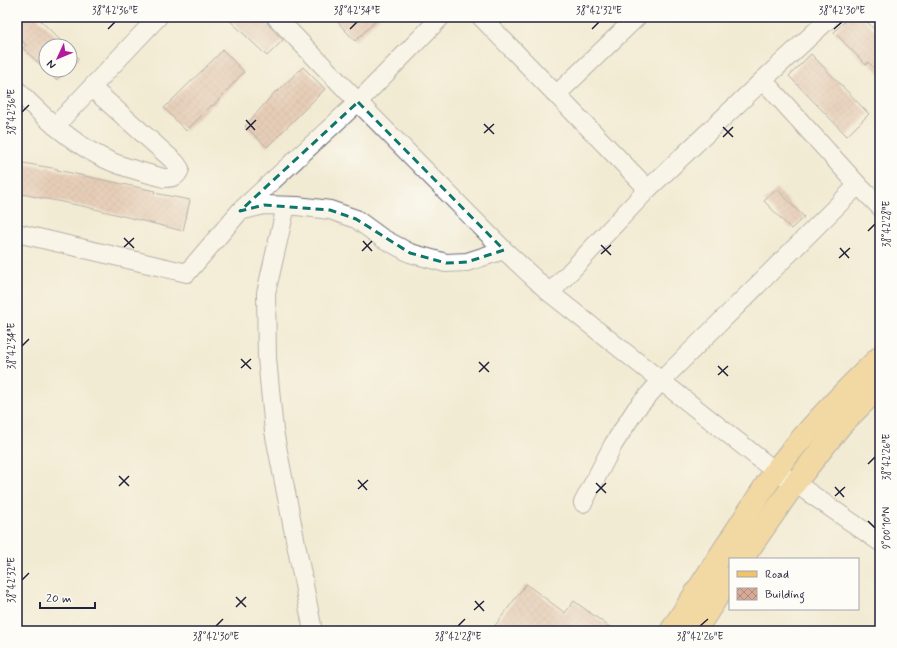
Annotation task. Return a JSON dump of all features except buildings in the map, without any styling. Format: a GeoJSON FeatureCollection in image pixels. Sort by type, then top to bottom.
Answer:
{"type":"FeatureCollection","features":[{"type":"Feature","properties":{"kind":"main road"},"geometry":{"type":"LineString","coordinates":[[671,631],[775,471],[794,446],[838,397],[880,357]]}},
{"type":"Feature","properties":{"kind":"main road"},"geometry":{"type":"LineString","coordinates":[[743,558],[795,483],[841,425],[880,386]]}},
{"type":"Feature","properties":{"kind":"main road"},"geometry":{"type":"LineString","coordinates":[[695,631],[729,579]]}},
{"type":"Feature","properties":{"kind":"street"},"geometry":{"type":"LineString","coordinates":[[55,126],[158,17]]}},
{"type":"Feature","properties":{"kind":"street"},"geometry":{"type":"LineString","coordinates":[[276,17],[504,250],[550,293],[662,380],[775,471],[795,483],[880,542]]}},
{"type":"Feature","properties":{"kind":"street"},"geometry":{"type":"LineString","coordinates":[[17,233],[187,273],[240,211],[358,102],[441,17]]}},
{"type":"Feature","properties":{"kind":"street"},"geometry":{"type":"LineString","coordinates":[[481,17],[648,189]]}},
{"type":"Feature","properties":{"kind":"street"},"geometry":{"type":"LineString","coordinates":[[556,95],[637,17]]}},
{"type":"Feature","properties":{"kind":"street"},"geometry":{"type":"LineString","coordinates":[[550,293],[648,189],[831,17]]}},
{"type":"Feature","properties":{"kind":"street"},"geometry":{"type":"LineString","coordinates":[[763,80],[858,185],[880,207]]}},
{"type":"Feature","properties":{"kind":"street"},"geometry":{"type":"LineString","coordinates":[[17,90],[55,126],[88,149],[111,162],[164,178],[172,178],[178,175],[180,169],[176,163],[92,88]]}},
{"type":"Feature","properties":{"kind":"street"},"geometry":{"type":"LineString","coordinates":[[583,503],[613,445],[636,409],[662,380],[858,185]]}},
{"type":"Feature","properties":{"kind":"street"},"geometry":{"type":"LineString","coordinates":[[240,211],[264,205],[330,210],[356,219],[382,238],[410,253],[446,263],[467,262],[504,250]]}},
{"type":"Feature","properties":{"kind":"street"},"geometry":{"type":"LineString","coordinates":[[286,206],[266,293],[267,358],[274,432],[313,631]]}},
{"type":"Feature","properties":{"kind":"highlighted area"},"geometry":{"type":"Polygon","coordinates":[[[358,102],[504,250],[467,262],[446,263],[410,253],[356,219],[330,210],[264,205],[240,211],[358,102]]]}}]}
